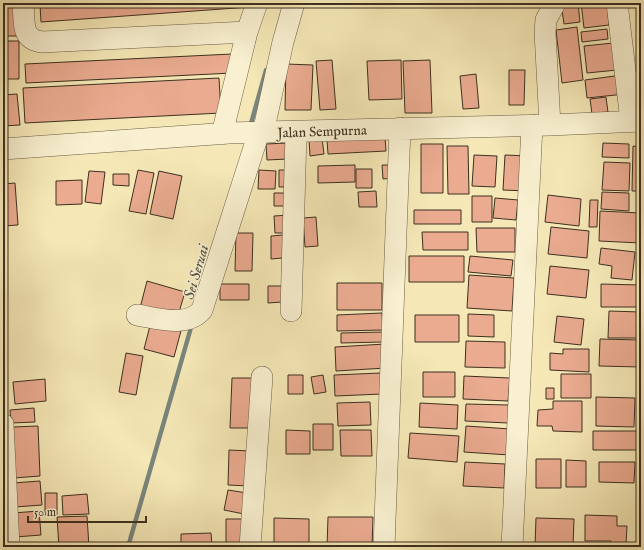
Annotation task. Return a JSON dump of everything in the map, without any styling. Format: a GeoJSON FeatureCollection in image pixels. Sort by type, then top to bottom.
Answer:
{"type":"FeatureCollection","features":[{"type":"Feature","properties":{"kind":"street"},"geometry":{"type":"LineString","coordinates":[[24,3],[26,34],[30,39],[42,42],[247,32]]}},
{"type":"Feature","properties":{"kind":"street"},"geometry":{"type":"LineString","coordinates":[[226,133],[247,32],[257,3]]}},
{"type":"Feature","properties":{"kind":"street"},"geometry":{"type":"LineString","coordinates":[[137,315],[172,320],[191,317],[205,304],[262,126],[294,3]]}},
{"type":"Feature","properties":{"kind":"street"},"geometry":{"type":"LineString","coordinates":[[512,547],[541,125],[545,32],[546,20],[555,3]]}},
{"type":"Feature","properties":{"kind":"street"},"geometry":{"type":"LineString","coordinates":[[617,3],[636,121]]}},
{"type":"Feature","properties":{"kind":"street","name":"Jalan Sempurna"},"geometry":{"type":"LineString","coordinates":[[3,149],[226,133],[262,126],[296,132],[636,121]]}},
{"type":"Feature","properties":{"kind":"street"},"geometry":{"type":"LineString","coordinates":[[384,547],[400,128]]}},
{"type":"Feature","properties":{"kind":"street"},"geometry":{"type":"LineString","coordinates":[[291,311],[296,132]]}},
{"type":"Feature","properties":{"kind":"street"},"geometry":{"type":"LineString","coordinates":[[250,547],[262,377]]}},
{"type":"Feature","properties":{"kind":"street"},"geometry":{"type":"LineString","coordinates":[[3,424],[9,547]]}},
{"type":"Feature","properties":{"kind":"building"},"geometry":{"type":"Polygon","coordinates":[[[76,3],[250,3],[250,7],[41,22],[40,5],[76,3]]]}},
{"type":"Feature","properties":{"kind":"building"},"geometry":{"type":"Polygon","coordinates":[[[561,3],[578,3],[580,22],[564,24],[561,3]]]}},
{"type":"Feature","properties":{"kind":"building"},"geometry":{"type":"Polygon","coordinates":[[[581,3],[607,3],[609,25],[584,28],[581,3]]]}},
{"type":"Feature","properties":{"kind":"building"},"geometry":{"type":"Polygon","coordinates":[[[624,3],[641,3],[641,6],[624,6],[624,3]]]}},
{"type":"Feature","properties":{"kind":"building"},"geometry":{"type":"Polygon","coordinates":[[[3,6],[18,6],[18,36],[3,36],[3,6]]]}},
{"type":"Feature","properties":{"kind":"building"},"geometry":{"type":"Polygon","coordinates":[[[637,16],[641,16],[641,31],[638,31],[637,16]]]}},
{"type":"Feature","properties":{"kind":"building"},"geometry":{"type":"Polygon","coordinates":[[[577,27],[583,80],[562,83],[556,30],[577,27]]]}},
{"type":"Feature","properties":{"kind":"building"},"geometry":{"type":"Polygon","coordinates":[[[607,29],[608,39],[582,42],[581,32],[607,29]]]}},
{"type":"Feature","properties":{"kind":"building"},"geometry":{"type":"Polygon","coordinates":[[[3,41],[19,41],[19,79],[3,79],[3,41]]]}},
{"type":"Feature","properties":{"kind":"building"},"geometry":{"type":"Polygon","coordinates":[[[613,43],[617,70],[587,73],[584,46],[613,43]]]}},
{"type":"Feature","properties":{"kind":"building"},"geometry":{"type":"Polygon","coordinates":[[[232,54],[233,73],[26,83],[25,64],[232,54]]]}},
{"type":"Feature","properties":{"kind":"building"},"geometry":{"type":"Polygon","coordinates":[[[332,60],[336,109],[320,110],[316,61],[332,60]]]}},
{"type":"Feature","properties":{"kind":"building"},"geometry":{"type":"Polygon","coordinates":[[[401,60],[402,99],[369,100],[367,61],[401,60]]]}},
{"type":"Feature","properties":{"kind":"building"},"geometry":{"type":"Polygon","coordinates":[[[430,60],[432,113],[405,113],[403,61],[430,60]]]}},
{"type":"Feature","properties":{"kind":"building"},"geometry":{"type":"Polygon","coordinates":[[[286,64],[313,65],[311,110],[285,110],[286,64]]]}},
{"type":"Feature","properties":{"kind":"building"},"geometry":{"type":"Polygon","coordinates":[[[509,70],[525,70],[524,105],[509,105],[509,70]]]}},
{"type":"Feature","properties":{"kind":"building"},"geometry":{"type":"Polygon","coordinates":[[[476,74],[479,108],[463,109],[460,76],[476,74]]]}},
{"type":"Feature","properties":{"kind":"building"},"geometry":{"type":"Polygon","coordinates":[[[622,75],[625,94],[587,98],[585,80],[622,75]]]}},
{"type":"Feature","properties":{"kind":"building"},"geometry":{"type":"Polygon","coordinates":[[[219,78],[221,113],[25,123],[23,88],[219,78]]]}},
{"type":"Feature","properties":{"kind":"building"},"geometry":{"type":"Polygon","coordinates":[[[17,94],[20,125],[3,126],[3,95],[17,94]]]}},
{"type":"Feature","properties":{"kind":"building"},"geometry":{"type":"Polygon","coordinates":[[[606,97],[608,112],[592,114],[590,99],[606,97]]]}},
{"type":"Feature","properties":{"kind":"building"},"geometry":{"type":"Polygon","coordinates":[[[385,137],[386,151],[328,154],[327,140],[385,137]]]}},
{"type":"Feature","properties":{"kind":"building"},"geometry":{"type":"Polygon","coordinates":[[[322,138],[324,154],[310,156],[309,139],[322,138]]]}},
{"type":"Feature","properties":{"kind":"building"},"geometry":{"type":"Polygon","coordinates":[[[287,143],[288,159],[267,160],[266,144],[287,143]]]}},
{"type":"Feature","properties":{"kind":"building"},"geometry":{"type":"Polygon","coordinates":[[[603,143],[629,144],[629,158],[602,157],[603,143]]]}},
{"type":"Feature","properties":{"kind":"building"},"geometry":{"type":"Polygon","coordinates":[[[421,144],[443,144],[443,193],[421,193],[421,144]]]}},
{"type":"Feature","properties":{"kind":"building"},"geometry":{"type":"Polygon","coordinates":[[[447,146],[468,146],[469,194],[448,194],[447,146]]]}},
{"type":"Feature","properties":{"kind":"building"},"geometry":{"type":"Polygon","coordinates":[[[633,146],[641,147],[641,191],[632,191],[633,146]]]}},
{"type":"Feature","properties":{"kind":"building"},"geometry":{"type":"Polygon","coordinates":[[[474,155],[497,156],[495,187],[472,186],[474,155]]]}},
{"type":"Feature","properties":{"kind":"building"},"geometry":{"type":"Polygon","coordinates":[[[505,155],[529,156],[527,191],[503,190],[505,155]]]}},
{"type":"Feature","properties":{"kind":"building"},"geometry":{"type":"Polygon","coordinates":[[[604,162],[630,163],[629,191],[602,190],[604,162]]]}},
{"type":"Feature","properties":{"kind":"building"},"geometry":{"type":"Polygon","coordinates":[[[355,165],[355,182],[318,183],[318,166],[355,165]]]}},
{"type":"Feature","properties":{"kind":"building"},"geometry":{"type":"Polygon","coordinates":[[[382,165],[394,165],[394,178],[383,179],[382,165]]]}},
{"type":"Feature","properties":{"kind":"building"},"geometry":{"type":"Polygon","coordinates":[[[356,169],[372,169],[372,188],[356,188],[356,169]]]}},
{"type":"Feature","properties":{"kind":"building"},"geometry":{"type":"Polygon","coordinates":[[[138,170],[154,173],[146,214],[129,211],[138,170]]]}},
{"type":"Feature","properties":{"kind":"building"},"geometry":{"type":"Polygon","coordinates":[[[259,170],[276,171],[275,189],[258,189],[259,170]]]}},
{"type":"Feature","properties":{"kind":"building"},"geometry":{"type":"Polygon","coordinates":[[[279,170],[290,170],[290,187],[279,187],[279,170]]]}},
{"type":"Feature","properties":{"kind":"building"},"geometry":{"type":"Polygon","coordinates":[[[89,171],[105,172],[101,204],[85,202],[89,171]]]}},
{"type":"Feature","properties":{"kind":"building"},"geometry":{"type":"Polygon","coordinates":[[[159,171],[182,176],[173,219],[150,214],[159,171]]]}},
{"type":"Feature","properties":{"kind":"building"},"geometry":{"type":"Polygon","coordinates":[[[113,174],[129,174],[129,186],[113,185],[113,174]]]}},
{"type":"Feature","properties":{"kind":"building"},"geometry":{"type":"Polygon","coordinates":[[[82,180],[82,204],[56,205],[56,181],[82,180]]]}},
{"type":"Feature","properties":{"kind":"building"},"geometry":{"type":"Polygon","coordinates":[[[15,183],[18,225],[3,226],[3,184],[15,183]]]}},
{"type":"Feature","properties":{"kind":"building"},"geometry":{"type":"Polygon","coordinates":[[[376,191],[377,207],[359,207],[358,192],[376,191]]]}},
{"type":"Feature","properties":{"kind":"building"},"geometry":{"type":"Polygon","coordinates":[[[602,192],[629,193],[629,211],[601,209],[602,192]]]}},
{"type":"Feature","properties":{"kind":"building"},"geometry":{"type":"Polygon","coordinates":[[[274,193],[287,193],[287,206],[274,206],[274,193]]]}},
{"type":"Feature","properties":{"kind":"building"},"geometry":{"type":"Polygon","coordinates":[[[548,195],[581,199],[579,226],[545,222],[548,195]]]}},
{"type":"Feature","properties":{"kind":"building"},"geometry":{"type":"Polygon","coordinates":[[[472,196],[492,196],[492,222],[472,222],[472,196]]]}},
{"type":"Feature","properties":{"kind":"building"},"geometry":{"type":"Polygon","coordinates":[[[495,198],[518,200],[516,220],[493,218],[495,198]]]}},
{"type":"Feature","properties":{"kind":"building"},"geometry":{"type":"Polygon","coordinates":[[[590,200],[598,200],[597,227],[589,227],[590,200]]]}},
{"type":"Feature","properties":{"kind":"building"},"geometry":{"type":"Polygon","coordinates":[[[414,210],[461,210],[461,224],[414,224],[414,210]]]}},
{"type":"Feature","properties":{"kind":"building"},"geometry":{"type":"Polygon","coordinates":[[[600,211],[641,213],[641,243],[599,241],[600,211]]]}},
{"type":"Feature","properties":{"kind":"building"},"geometry":{"type":"Polygon","coordinates":[[[290,215],[290,233],[275,233],[274,216],[290,215]]]}},
{"type":"Feature","properties":{"kind":"building"},"geometry":{"type":"Polygon","coordinates":[[[316,217],[318,246],[305,247],[303,218],[316,217]]]}},
{"type":"Feature","properties":{"kind":"building"},"geometry":{"type":"Polygon","coordinates":[[[551,227],[589,231],[587,258],[548,254],[551,227]]]}},
{"type":"Feature","properties":{"kind":"building"},"geometry":{"type":"Polygon","coordinates":[[[476,228],[515,228],[515,252],[477,252],[476,228]]]}},
{"type":"Feature","properties":{"kind":"building"},"geometry":{"type":"Polygon","coordinates":[[[422,232],[468,232],[468,250],[423,250],[422,232]]]}},
{"type":"Feature","properties":{"kind":"building"},"geometry":{"type":"Polygon","coordinates":[[[236,233],[253,233],[252,271],[235,271],[236,233]]]}},
{"type":"Feature","properties":{"kind":"building"},"geometry":{"type":"Polygon","coordinates":[[[283,235],[283,258],[271,259],[271,236],[283,235]]]}},
{"type":"Feature","properties":{"kind":"building"},"geometry":{"type":"Polygon","coordinates":[[[601,248],[635,252],[632,280],[611,278],[612,266],[599,264],[601,248]]]}},
{"type":"Feature","properties":{"kind":"building"},"geometry":{"type":"Polygon","coordinates":[[[409,256],[464,256],[464,282],[409,282],[409,256]]]}},
{"type":"Feature","properties":{"kind":"building"},"geometry":{"type":"Polygon","coordinates":[[[470,256],[513,260],[511,276],[468,272],[470,256]]]}},
{"type":"Feature","properties":{"kind":"building"},"geometry":{"type":"Polygon","coordinates":[[[550,266],[589,270],[586,298],[547,294],[550,266]]]}},
{"type":"Feature","properties":{"kind":"building"},"geometry":{"type":"Polygon","coordinates":[[[469,275],[514,278],[512,311],[467,308],[469,275]]]}},
{"type":"Feature","properties":{"kind":"building"},"geometry":{"type":"Polygon","coordinates":[[[147,281],[185,292],[177,319],[140,308],[147,281]]]}},
{"type":"Feature","properties":{"kind":"building"},"geometry":{"type":"Polygon","coordinates":[[[337,283],[382,283],[382,310],[337,310],[337,283]]]}},
{"type":"Feature","properties":{"kind":"building"},"geometry":{"type":"Polygon","coordinates":[[[220,284],[249,284],[249,300],[220,300],[220,284]]]}},
{"type":"Feature","properties":{"kind":"building"},"geometry":{"type":"Polygon","coordinates":[[[601,284],[641,285],[641,307],[601,307],[601,284]]]}},
{"type":"Feature","properties":{"kind":"building"},"geometry":{"type":"Polygon","coordinates":[[[268,286],[282,286],[282,302],[268,303],[268,286]]]}},
{"type":"Feature","properties":{"kind":"building"},"geometry":{"type":"Polygon","coordinates":[[[609,311],[641,312],[641,338],[608,338],[609,311]]]}},
{"type":"Feature","properties":{"kind":"building"},"geometry":{"type":"Polygon","coordinates":[[[382,313],[383,330],[337,331],[337,315],[382,313]]]}},
{"type":"Feature","properties":{"kind":"building"},"geometry":{"type":"Polygon","coordinates":[[[468,314],[494,315],[494,337],[468,336],[468,314]]]}},
{"type":"Feature","properties":{"kind":"building"},"geometry":{"type":"Polygon","coordinates":[[[415,315],[459,315],[459,342],[415,342],[415,315]]]}},
{"type":"Feature","properties":{"kind":"building"},"geometry":{"type":"Polygon","coordinates":[[[557,316],[584,319],[581,345],[554,342],[557,316]]]}},
{"type":"Feature","properties":{"kind":"building"},"geometry":{"type":"Polygon","coordinates":[[[152,318],[182,327],[174,357],[144,349],[152,318]]]}},
{"type":"Feature","properties":{"kind":"building"},"geometry":{"type":"Polygon","coordinates":[[[383,332],[383,342],[341,343],[341,333],[383,332]]]}},
{"type":"Feature","properties":{"kind":"building"},"geometry":{"type":"Polygon","coordinates":[[[600,339],[641,340],[641,367],[599,366],[600,339]]]}},
{"type":"Feature","properties":{"kind":"building"},"geometry":{"type":"Polygon","coordinates":[[[466,341],[505,342],[505,368],[465,367],[466,341]]]}},
{"type":"Feature","properties":{"kind":"building"},"geometry":{"type":"Polygon","coordinates":[[[385,344],[386,368],[336,371],[335,347],[385,344]]]}},
{"type":"Feature","properties":{"kind":"building"},"geometry":{"type":"Polygon","coordinates":[[[563,349],[589,349],[589,372],[550,370],[550,353],[563,354],[563,349]]]}},
{"type":"Feature","properties":{"kind":"building"},"geometry":{"type":"Polygon","coordinates":[[[126,353],[143,356],[136,395],[119,392],[126,353]]]}},
{"type":"Feature","properties":{"kind":"building"},"geometry":{"type":"Polygon","coordinates":[[[423,372],[455,372],[455,397],[423,397],[423,372]]]}},
{"type":"Feature","properties":{"kind":"building"},"geometry":{"type":"Polygon","coordinates":[[[381,373],[382,394],[335,396],[334,375],[381,373]]]}},
{"type":"Feature","properties":{"kind":"building"},"geometry":{"type":"Polygon","coordinates":[[[561,374],[591,374],[591,398],[561,398],[561,374]]]}},
{"type":"Feature","properties":{"kind":"building"},"geometry":{"type":"Polygon","coordinates":[[[288,375],[303,375],[303,394],[288,394],[288,375]]]}},
{"type":"Feature","properties":{"kind":"building"},"geometry":{"type":"Polygon","coordinates":[[[323,375],[326,392],[314,394],[311,377],[323,375]]]}},
{"type":"Feature","properties":{"kind":"building"},"geometry":{"type":"Polygon","coordinates":[[[464,376],[510,378],[508,401],[463,399],[464,376]]]}},
{"type":"Feature","properties":{"kind":"building"},"geometry":{"type":"Polygon","coordinates":[[[232,378],[253,378],[252,428],[230,428],[232,378]]]}},
{"type":"Feature","properties":{"kind":"building"},"geometry":{"type":"Polygon","coordinates":[[[45,379],[46,401],[15,404],[13,382],[45,379]]]}},
{"type":"Feature","properties":{"kind":"building"},"geometry":{"type":"Polygon","coordinates":[[[546,388],[554,388],[554,399],[546,399],[546,388]]]}},
{"type":"Feature","properties":{"kind":"building"},"geometry":{"type":"Polygon","coordinates":[[[596,397],[635,398],[634,427],[596,426],[596,397]]]}},
{"type":"Feature","properties":{"kind":"building"},"geometry":{"type":"Polygon","coordinates":[[[553,401],[582,401],[582,432],[553,431],[552,426],[537,426],[538,410],[553,409],[553,401]]]}},
{"type":"Feature","properties":{"kind":"building"},"geometry":{"type":"Polygon","coordinates":[[[370,402],[371,425],[338,426],[337,403],[370,402]]]}},
{"type":"Feature","properties":{"kind":"building"},"geometry":{"type":"Polygon","coordinates":[[[420,403],[458,405],[457,429],[419,427],[420,403]]]}},
{"type":"Feature","properties":{"kind":"building"},"geometry":{"type":"Polygon","coordinates":[[[466,404],[509,405],[508,423],[465,421],[466,404]]]}},
{"type":"Feature","properties":{"kind":"building"},"geometry":{"type":"Polygon","coordinates":[[[34,408],[35,422],[11,423],[10,410],[34,408]]]}},
{"type":"Feature","properties":{"kind":"building"},"geometry":{"type":"Polygon","coordinates":[[[313,424],[333,424],[333,450],[313,450],[313,424]]]}},
{"type":"Feature","properties":{"kind":"building"},"geometry":{"type":"Polygon","coordinates":[[[38,426],[40,476],[14,478],[12,427],[38,426]]]}},
{"type":"Feature","properties":{"kind":"building"},"geometry":{"type":"Polygon","coordinates":[[[466,426],[511,429],[509,455],[464,452],[466,426]]]}},
{"type":"Feature","properties":{"kind":"building"},"geometry":{"type":"Polygon","coordinates":[[[286,430],[310,431],[310,454],[286,454],[286,430]]]}},
{"type":"Feature","properties":{"kind":"building"},"geometry":{"type":"Polygon","coordinates":[[[340,430],[371,430],[372,456],[341,456],[340,430]]]}},
{"type":"Feature","properties":{"kind":"building"},"geometry":{"type":"Polygon","coordinates":[[[593,431],[639,431],[639,450],[593,450],[593,431]]]}},
{"type":"Feature","properties":{"kind":"building"},"geometry":{"type":"Polygon","coordinates":[[[410,433],[459,436],[457,462],[408,458],[410,433]]]}},
{"type":"Feature","properties":{"kind":"building"},"geometry":{"type":"Polygon","coordinates":[[[229,450],[251,451],[249,486],[228,485],[229,450]]]}},
{"type":"Feature","properties":{"kind":"building"},"geometry":{"type":"Polygon","coordinates":[[[536,459],[561,459],[561,488],[536,488],[536,459]]]}},
{"type":"Feature","properties":{"kind":"building"},"geometry":{"type":"Polygon","coordinates":[[[566,460],[586,461],[586,487],[566,487],[566,460]]]}},
{"type":"Feature","properties":{"kind":"building"},"geometry":{"type":"Polygon","coordinates":[[[465,462],[505,464],[504,488],[463,486],[465,462]]]}},
{"type":"Feature","properties":{"kind":"building"},"geometry":{"type":"Polygon","coordinates":[[[599,462],[635,462],[634,483],[599,482],[599,462]]]}},
{"type":"Feature","properties":{"kind":"building"},"geometry":{"type":"Polygon","coordinates":[[[40,481],[42,505],[15,507],[13,483],[40,481]]]}},
{"type":"Feature","properties":{"kind":"building"},"geometry":{"type":"Polygon","coordinates":[[[228,490],[247,493],[244,514],[224,510],[228,490]]]}},
{"type":"Feature","properties":{"kind":"building"},"geometry":{"type":"Polygon","coordinates":[[[45,493],[57,493],[57,515],[45,515],[45,493]]]}},
{"type":"Feature","properties":{"kind":"building"},"geometry":{"type":"Polygon","coordinates":[[[87,494],[89,514],[63,515],[62,496],[87,494]]]}},
{"type":"Feature","properties":{"kind":"building"},"geometry":{"type":"Polygon","coordinates":[[[39,511],[41,535],[15,537],[13,513],[39,511]]]}},
{"type":"Feature","properties":{"kind":"building"},"geometry":{"type":"Polygon","coordinates":[[[585,515],[617,516],[617,526],[627,526],[626,544],[611,544],[611,541],[585,541],[585,515]]]}},
{"type":"Feature","properties":{"kind":"building"},"geometry":{"type":"Polygon","coordinates":[[[87,516],[89,547],[59,547],[57,517],[87,516]]]}},
{"type":"Feature","properties":{"kind":"building"},"geometry":{"type":"Polygon","coordinates":[[[328,517],[373,517],[372,547],[327,547],[328,517]]]}},
{"type":"Feature","properties":{"kind":"building"},"geometry":{"type":"Polygon","coordinates":[[[274,518],[309,519],[309,544],[274,543],[274,518]]]}},
{"type":"Feature","properties":{"kind":"building"},"geometry":{"type":"Polygon","coordinates":[[[536,518],[574,519],[573,547],[535,547],[536,518]]]}},
{"type":"Feature","properties":{"kind":"building"},"geometry":{"type":"Polygon","coordinates":[[[226,519],[243,519],[243,545],[226,545],[226,519]]]}},
{"type":"Feature","properties":{"kind":"building"},"geometry":{"type":"Polygon","coordinates":[[[211,533],[212,546],[181,547],[181,534],[211,533]]]}},
{"type":"Feature","properties":{"kind":"waterway","name":"Sei Seruai"},"geometry":{"type":"LineString","coordinates":[[250,127],[266,70]]}},
{"type":"Feature","properties":{"kind":"waterway","name":"Sei Seruai"},"geometry":{"type":"LineString","coordinates":[[128,547],[192,324]]}}]}
